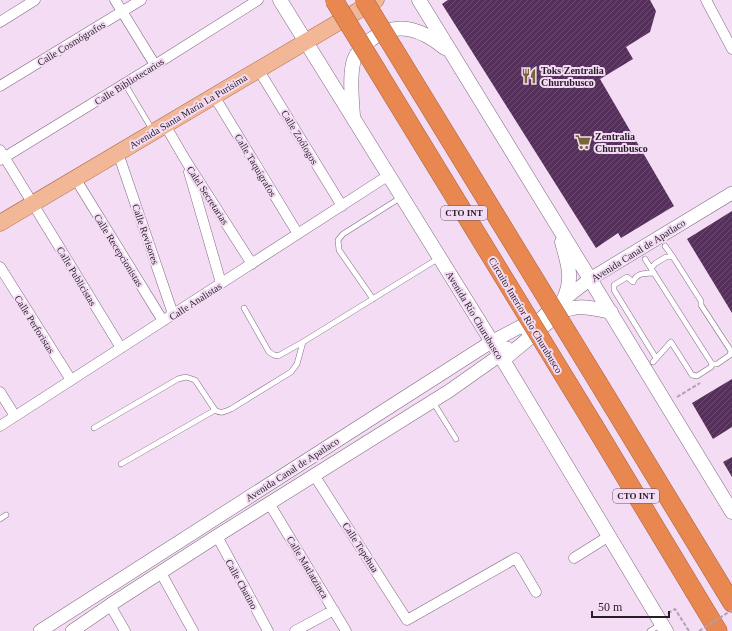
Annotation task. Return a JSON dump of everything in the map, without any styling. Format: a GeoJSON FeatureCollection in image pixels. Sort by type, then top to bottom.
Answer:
{"type":"FeatureCollection","features":[{"type":"Feature","properties":{"kind":"highway","name":"Circuito Interior Río Churubusco"},"geometry":{"type":"LineString","coordinates":[[334,0],[718,631]]}},
{"type":"Feature","properties":{"kind":"highway","name":"CTO INT"},"geometry":{"type":"LineString","coordinates":[[364,0],[732,603]]}},
{"type":"Feature","properties":{"kind":"main road","name":"Avenida Río Churubusco"},"geometry":{"type":"LineString","coordinates":[[280,0],[440,257],[662,624]]}},
{"type":"Feature","properties":{"kind":"main road","name":"Avenida Santa María La Purísima"},"geometry":{"type":"LineString","coordinates":[[0,223],[376,0]]}},
{"type":"Feature","properties":{"kind":"main road"},"geometry":{"type":"LineString","coordinates":[[419,0],[732,512]]}},
{"type":"Feature","properties":{"kind":"main road"},"geometry":{"type":"LineString","coordinates":[[353,116],[352,75],[354,60],[363,46],[378,34],[393,29],[410,29],[428,36],[452,53]]}},
{"type":"Feature","properties":{"kind":"main road"},"geometry":{"type":"LineString","coordinates":[[558,227],[568,262],[570,277],[567,291],[562,301]]}},
{"type":"Feature","properties":{"kind":"main road"},"geometry":{"type":"LineString","coordinates":[[501,358],[563,311],[571,308],[590,307],[611,312]]}},
{"type":"Feature","properties":{"kind":"street"},"geometry":{"type":"LineString","coordinates":[[0,22],[35,0]]}},
{"type":"Feature","properties":{"kind":"street"},"geometry":{"type":"LineString","coordinates":[[115,0],[155,65]]}},
{"type":"Feature","properties":{"kind":"street","name":"Calle Cosmógrafos"},"geometry":{"type":"LineString","coordinates":[[0,86],[141,0]]}},
{"type":"Feature","properties":{"kind":"street","name":"Calle Bibliotecarios"},"geometry":{"type":"LineString","coordinates":[[1,156],[125,84],[258,0]]}},
{"type":"Feature","properties":{"kind":"street"},"geometry":{"type":"LineString","coordinates":[[706,0],[732,49]]}},
{"type":"Feature","properties":{"kind":"street","name":"Calle Zoólogos"},"geometry":{"type":"LineString","coordinates":[[258,69],[342,206]]}},
{"type":"Feature","properties":{"kind":"street","name":"Calle Taquígrafos"},"geometry":{"type":"LineString","coordinates":[[214,96],[298,234]]}},
{"type":"Feature","properties":{"kind":"street","name":"Calel Secretarias"},"geometry":{"type":"LineString","coordinates":[[159,128],[186,160],[252,264]]}},
{"type":"Feature","properties":{"kind":"street","name":"Calle Revisores"},"geometry":{"type":"LineString","coordinates":[[118,153],[173,314]]}},
{"type":"Feature","properties":{"kind":"street","name":"Calle Publicistas"},"geometry":{"type":"LineString","coordinates":[[1,156],[33,204],[121,348]]}},
{"type":"Feature","properties":{"kind":"street"},"geometry":{"type":"LineString","coordinates":[[186,160],[222,283]]}},
{"type":"Feature","properties":{"kind":"street","name":"Calle Analistas"},"geometry":{"type":"LineString","coordinates":[[0,426],[389,175]]}},
{"type":"Feature","properties":{"kind":"street","name":"Calle Recepcionistas"},"geometry":{"type":"LineString","coordinates":[[75,178],[163,321]]}},
{"type":"Feature","properties":{"kind":"street","name":"Avenida Canal de Apatlaco"},"geometry":{"type":"LineString","coordinates":[[72,631],[217,536],[501,358],[548,312],[590,279],[732,193]]}},
{"type":"Feature","properties":{"kind":"street","name":"Calle Perforistas"},"geometry":{"type":"LineString","coordinates":[[0,267],[71,380]]}},
{"type":"Feature","properties":{"kind":"street","name":"Avenida Canal de Apatlaco"},"geometry":{"type":"LineString","coordinates":[[40,631],[491,342],[548,312]]}},
{"type":"Feature","properties":{"kind":"street"},"geometry":{"type":"LineString","coordinates":[[0,392],[15,416]]}},
{"type":"Feature","properties":{"kind":"street","name":"Calle Tepehua"},"geometry":{"type":"LineString","coordinates":[[314,475],[407,620],[516,558],[536,592]]}},
{"type":"Feature","properties":{"kind":"street","name":"Calle Matlatzinca"},"geometry":{"type":"LineString","coordinates":[[269,503],[346,631]]}},
{"type":"Feature","properties":{"kind":"street","name":"Calle Chatino"},"geometry":{"type":"LineString","coordinates":[[217,536],[268,631]]}},
{"type":"Feature","properties":{"kind":"street"},"geometry":{"type":"LineString","coordinates":[[574,558],[609,536]]}},
{"type":"Feature","properties":{"kind":"street"},"geometry":{"type":"LineString","coordinates":[[161,573],[193,631]]}},
{"type":"Feature","properties":{"kind":"street"},"geometry":{"type":"LineString","coordinates":[[110,605],[125,631]]}},
{"type":"Feature","properties":{"kind":"street"},"geometry":{"type":"LineString","coordinates":[[295,631],[334,610]]}},
{"type":"Feature","properties":{"kind":"lane"},"geometry":{"type":"LineString","coordinates":[[125,84],[159,128]]}},
{"type":"Feature","properties":{"kind":"lane"},"geometry":{"type":"LineString","coordinates":[[373,299],[340,250],[338,240],[343,234],[402,196]]}},
{"type":"Feature","properties":{"kind":"lane"},"geometry":{"type":"LineString","coordinates":[[654,273],[639,274],[635,277],[633,282],[627,276],[614,285],[614,290],[654,360],[671,342],[692,375],[697,376],[711,367],[712,364],[717,364],[730,355],[731,351],[701,305],[701,301],[665,246]]}},
{"type":"Feature","properties":{"kind":"lane"},"geometry":{"type":"LineString","coordinates":[[244,308],[269,352],[278,356],[440,257]]}},
{"type":"Feature","properties":{"kind":"lane"},"geometry":{"type":"LineString","coordinates":[[651,268],[666,257],[673,258]]}},
{"type":"Feature","properties":{"kind":"lane"},"geometry":{"type":"LineString","coordinates":[[645,259],[712,364]]}},
{"type":"Feature","properties":{"kind":"lane"},"geometry":{"type":"LineString","coordinates":[[94,428],[178,379],[186,377],[195,380],[215,410],[219,413],[224,412],[291,372],[298,364],[303,342]]}},
{"type":"Feature","properties":{"kind":"lane"},"geometry":{"type":"LineString","coordinates":[[432,402],[456,439]]}},
{"type":"Feature","properties":{"kind":"lane"},"geometry":{"type":"LineString","coordinates":[[121,464],[215,410]]}},
{"type":"Feature","properties":{"kind":"lane"},"geometry":{"type":"LineString","coordinates":[[0,519],[6,515]]}},
{"type":"Feature","properties":{"kind":"lane"},"geometry":{"type":"LineString","coordinates":[[650,631],[662,624]]}},
{"type":"Feature","properties":{"kind":"path"},"geometry":{"type":"LineString","coordinates":[[662,624],[675,609],[688,631]]}},
{"type":"Feature","properties":{"kind":"path"},"geometry":{"type":"LineString","coordinates":[[699,631],[732,610]]}},
{"type":"Feature","properties":{"kind":"building","name":"Zentralia Churubusco"},"geometry":{"type":"Polygon","coordinates":[[[448,0],[650,0],[656,11],[650,32],[626,47],[633,59],[600,79],[674,206],[621,238],[618,233],[596,248],[442,4],[448,0]]]}},
{"type":"Feature","properties":{"kind":"building"},"geometry":{"type":"Polygon","coordinates":[[[732,211],[732,313],[687,239],[732,211]]]}},
{"type":"Feature","properties":{"kind":"building"},"geometry":{"type":"Polygon","coordinates":[[[732,379],[732,427],[713,439],[692,403],[732,379]]]}},
{"type":"Feature","properties":{"kind":"building"},"geometry":{"type":"Polygon","coordinates":[[[732,457],[732,477],[723,462],[732,457]]]}},
{"type":"Feature","properties":{"kind":"place","name":"Toks Zentralia Churubusco"},"geometry":{"type":"Point","coordinates":[529,76]}},
{"type":"Feature","properties":{"kind":"place","name":"Zentralia Churubusco"},"geometry":{"type":"Point","coordinates":[583,142]}}]}
